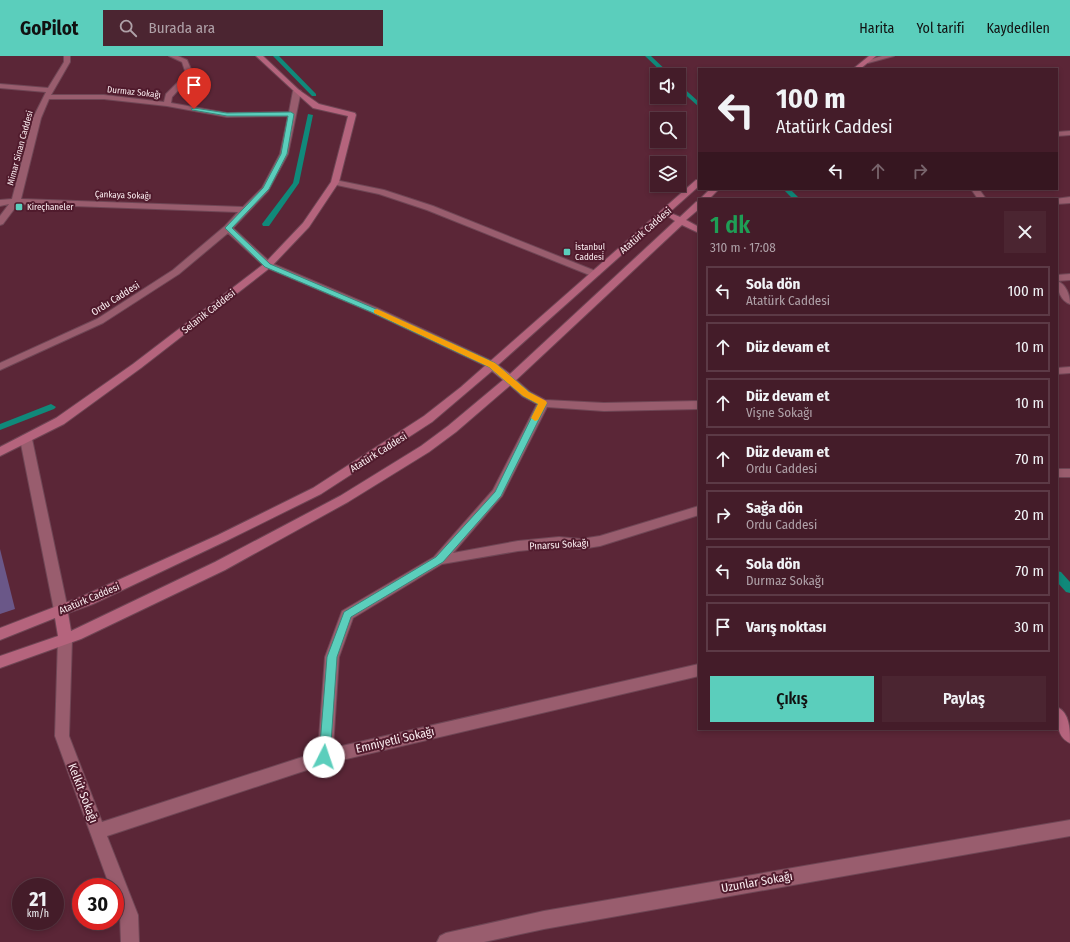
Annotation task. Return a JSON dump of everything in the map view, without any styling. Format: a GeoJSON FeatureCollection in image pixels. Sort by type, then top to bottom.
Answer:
{"type":"FeatureCollection","features":[{"type":"Feature","properties":{"kind":"main road"},"geometry":{"type":"LineString","coordinates":[[259,56],[297,92]]}},
{"type":"Feature","properties":{"kind":"main road"},"geometry":{"type":"LineString","coordinates":[[857,68],[868,58]]}},
{"type":"Feature","properties":{"kind":"main road","name":"Selanik Caddesi"},"geometry":{"type":"LineString","coordinates":[[0,452],[60,421],[131,371],[268,266],[306,225],[335,182],[352,115],[316,106],[297,92]]}},
{"type":"Feature","properties":{"kind":"main road","name":"Atatürk Caddesi"},"geometry":{"type":"LineString","coordinates":[[0,634],[88,600],[222,538],[317,491],[393,443],[428,420],[698,183]]}},
{"type":"Feature","properties":{"kind":"main road"},"geometry":{"type":"LineString","coordinates":[[705,198],[714,190]]}},
{"type":"Feature","properties":{"kind":"main road","name":"Atatürk Caddesi"},"geometry":{"type":"LineString","coordinates":[[0,662],[76,635],[220,566],[344,499],[425,449],[452,429],[510,380],[698,205]]}},
{"type":"Feature","properties":{"kind":"main road"},"geometry":{"type":"LineString","coordinates":[[664,213],[698,230]]}},
{"type":"Feature","properties":{"kind":"main road"},"geometry":{"type":"LineString","coordinates":[[492,365],[510,380]]}},
{"type":"Feature","properties":{"kind":"main road"},"geometry":{"type":"LineString","coordinates":[[61,610],[65,639]]}},
{"type":"Feature","properties":{"kind":"main road"},"geometry":{"type":"LineString","coordinates":[[1058,716],[1070,736]]}},
{"type":"Feature","properties":{"kind":"street","name":"Mimar Sinan Caddesi"},"geometry":{"type":"LineString","coordinates":[[0,222],[16,201],[37,118],[50,90],[67,62],[67,56]]}},
{"type":"Feature","properties":{"kind":"street"},"geometry":{"type":"LineString","coordinates":[[167,104],[169,96],[190,74],[185,60],[172,56]]}},
{"type":"Feature","properties":{"kind":"street"},"geometry":{"type":"LineString","coordinates":[[874,68],[868,58],[891,56]]}},
{"type":"Feature","properties":{"kind":"street"},"geometry":{"type":"LineString","coordinates":[[0,86],[50,90]]}},
{"type":"Feature","properties":{"kind":"street","name":"Ordu Caddesi"},"geometry":{"type":"LineString","coordinates":[[0,367],[100,321],[176,272],[228,228],[266,189],[284,154],[291,114],[297,92]]}},
{"type":"Feature","properties":{"kind":"street","name":"Durmaz Sokağı"},"geometry":{"type":"LineString","coordinates":[[46,98],[104,97],[167,104],[227,114],[291,114]]}},
{"type":"Feature","properties":{"kind":"street"},"geometry":{"type":"LineString","coordinates":[[1058,134],[1070,133]]}},
{"type":"Feature","properties":{"kind":"street"},"geometry":{"type":"LineString","coordinates":[[335,182],[380,192],[430,208],[595,274]]}},
{"type":"Feature","properties":{"kind":"street"},"geometry":{"type":"LineString","coordinates":[[1058,201],[1070,200]]}},
{"type":"Feature","properties":{"kind":"street","name":"Çankaya Sokağı"},"geometry":{"type":"LineString","coordinates":[[0,203],[16,201],[246,210]]}},
{"type":"Feature","properties":{"kind":"street"},"geometry":{"type":"LineString","coordinates":[[228,228],[268,266],[374,310],[492,365]]}},
{"type":"Feature","properties":{"kind":"street"},"geometry":{"type":"LineString","coordinates":[[1058,278],[1070,277]]}},
{"type":"Feature","properties":{"kind":"street"},"geometry":{"type":"LineString","coordinates":[[1058,285],[1070,301]]}},
{"type":"Feature","properties":{"kind":"street"},"geometry":{"type":"LineString","coordinates":[[1058,371],[1070,370]]}},
{"type":"Feature","properties":{"kind":"street"},"geometry":{"type":"LineString","coordinates":[[510,380],[526,394],[543,403],[604,407],[698,405]]}},
{"type":"Feature","properties":{"kind":"street","name":"Pınarsu Sokağı"},"geometry":{"type":"LineString","coordinates":[[324,757],[332,657],[347,614],[439,560],[498,494],[543,403]]}},
{"type":"Feature","properties":{"kind":"street"},"geometry":{"type":"LineString","coordinates":[[26,439],[61,610]]}},
{"type":"Feature","properties":{"kind":"street"},"geometry":{"type":"LineString","coordinates":[[1058,473],[1070,473]]}},
{"type":"Feature","properties":{"kind":"street","name":"Pınarsu Sokağı"},"geometry":{"type":"LineString","coordinates":[[439,560],[518,546],[559,542],[581,544],[600,541],[698,510]]}},
{"type":"Feature","properties":{"kind":"street","name":"Kelkit Sokağı"},"geometry":{"type":"LineString","coordinates":[[65,639],[62,736],[129,915],[130,942]]}},
{"type":"Feature","properties":{"kind":"street","name":"Emniyetli Sokağı"},"geometry":{"type":"LineString","coordinates":[[98,831],[324,757],[698,670]]}},
{"type":"Feature","properties":{"kind":"street","name":"Uzunlar Sokağı"},"geometry":{"type":"LineString","coordinates":[[446,942],[544,920],[1070,828]]}},
{"type":"Feature","properties":{"kind":"shaded area"},"geometry":{"type":"Polygon","coordinates":[[[0,549],[15,609],[0,614],[0,549]]]}},
{"type":"Feature","properties":{"kind":"waterway"},"geometry":{"type":"LineString","coordinates":[[276,56],[314,95]]}},
{"type":"Feature","properties":{"kind":"waterway"},"geometry":{"type":"LineString","coordinates":[[648,56],[661,68]]}},
{"type":"Feature","properties":{"kind":"waterway"},"geometry":{"type":"LineString","coordinates":[[686,93],[698,104]]}},
{"type":"Feature","properties":{"kind":"waterway"},"geometry":{"type":"LineString","coordinates":[[266,224],[296,183],[310,115]]}},
{"type":"Feature","properties":{"kind":"waterway"},"geometry":{"type":"LineString","coordinates":[[787,190],[796,198]]}},
{"type":"Feature","properties":{"kind":"waterway"},"geometry":{"type":"LineString","coordinates":[[0,427],[51,407]]}},
{"type":"Feature","properties":{"kind":"waterway"},"geometry":{"type":"LineString","coordinates":[[1058,576],[1070,589]]}},
{"type":"Feature","properties":{"kind":"slow traffic"},"geometry":{"type":"LineString","coordinates":[[377,311],[492,365],[526,394],[543,403],[535,418]]}},
{"type":"Feature","properties":{"kind":"place","name":"Kireçhaneler"},"geometry":{"type":"Point","coordinates":[19,207]}},
{"type":"Feature","properties":{"kind":"place","name":"İstanbul Caddesi̇"},"geometry":{"type":"Point","coordinates":[567,252]}},
{"type":"Feature","properties":{"kind":"route"},"geometry":{"type":"LineString","coordinates":[[194,109],[227,114],[291,114],[284,154],[266,189],[228,228],[268,266],[374,310],[492,365],[526,394],[543,403],[498,494],[439,560],[347,614],[332,657],[324,757]]}}]}
